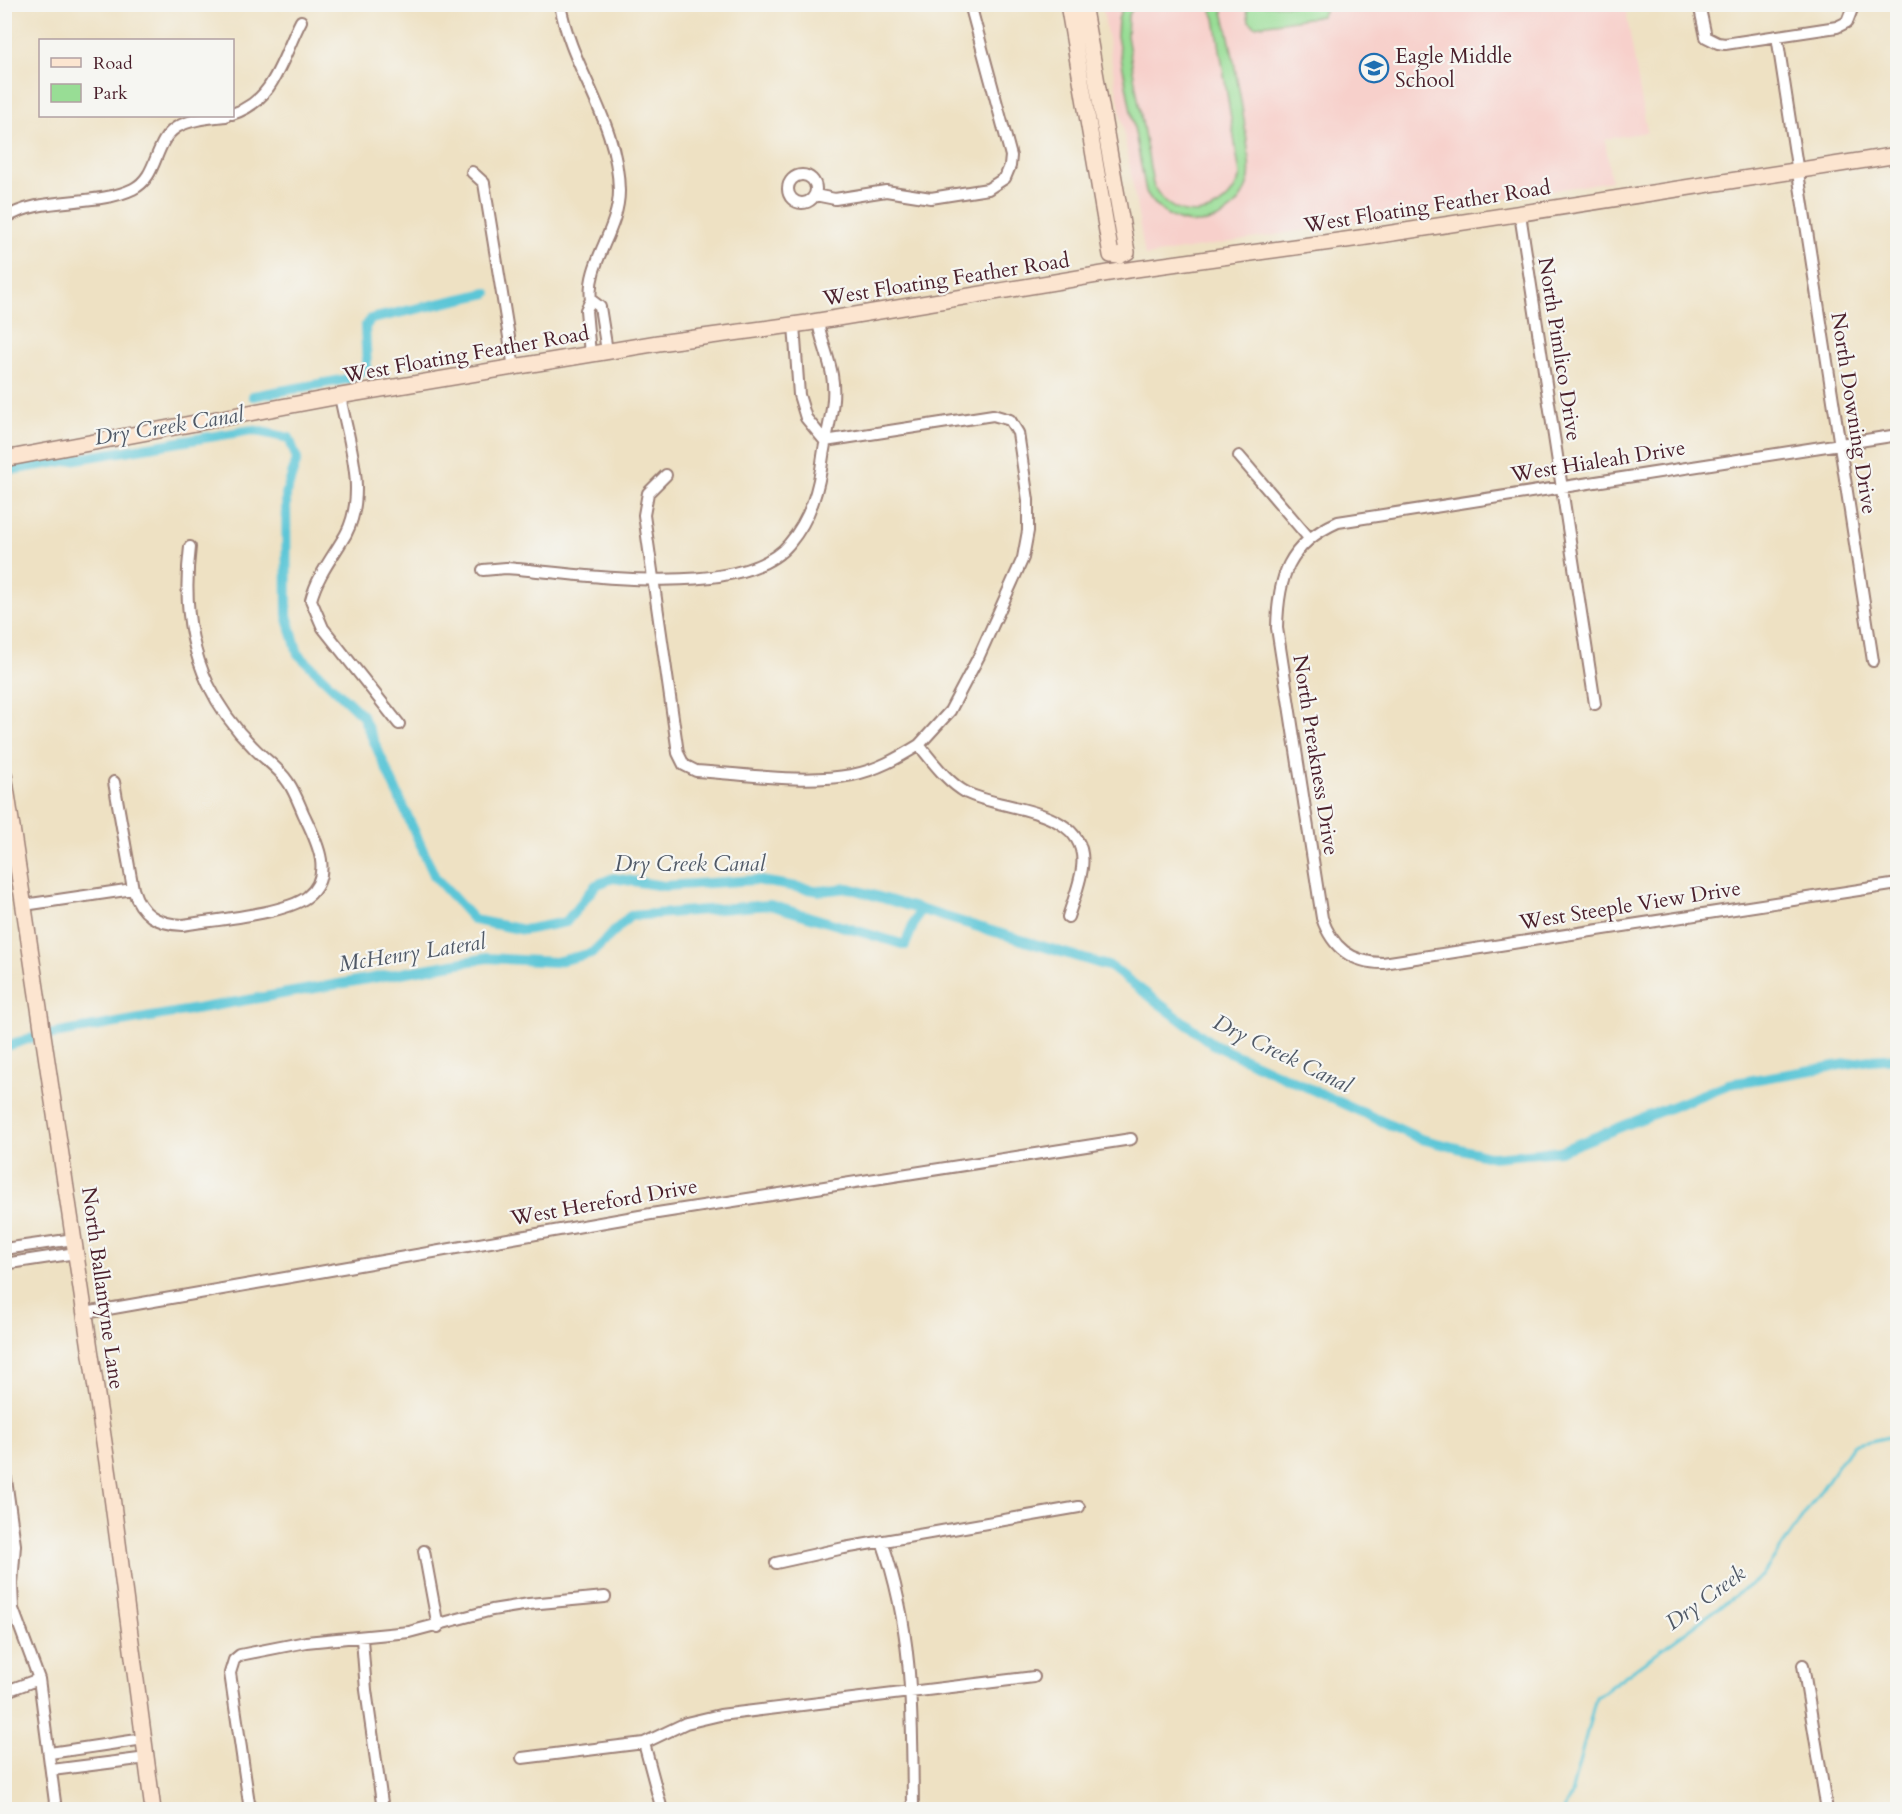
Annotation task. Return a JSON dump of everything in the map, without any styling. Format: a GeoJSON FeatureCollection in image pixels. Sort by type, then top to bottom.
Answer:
{"type":"FeatureCollection","features":[{"type":"Feature","properties":{"kind":"main road"},"geometry":{"type":"LineString","coordinates":[[1068,4],[1111,255],[1120,263],[1127,252],[1083,4]]}},
{"type":"Feature","properties":{"kind":"main road","name":"West Floating Feather Road"},"geometry":{"type":"LineString","coordinates":[[4,459],[340,396],[607,351],[818,322],[1120,263],[1520,214],[1898,155]]}},
{"type":"Feature","properties":{"kind":"main road","name":"North Ballantyne Lane"},"geometry":{"type":"LineString","coordinates":[[4,774],[85,1313],[153,1809]]}},
{"type":"Feature","properties":{"kind":"street"},"geometry":{"type":"LineString","coordinates":[[560,4],[576,56],[605,119],[618,181],[614,225],[601,251],[589,288],[591,300],[586,310],[590,354]]}},
{"type":"Feature","properties":{"kind":"street"},"geometry":{"type":"LineString","coordinates":[[815,195],[835,199],[886,191],[931,198],[988,189],[1005,178],[1011,156],[970,4]]}},
{"type":"Feature","properties":{"kind":"street"},"geometry":{"type":"LineString","coordinates":[[1699,4],[1703,31],[1712,41],[1725,44],[1837,27],[1847,22],[1854,4]]}},
{"type":"Feature","properties":{"kind":"street"},"geometry":{"type":"LineString","coordinates":[[234,113],[252,106],[269,89],[301,21]]}},
{"type":"Feature","properties":{"kind":"street","name":"North Downing Drive"},"geometry":{"type":"LineString","coordinates":[[1777,36],[1873,661]]}},
{"type":"Feature","properties":{"kind":"street"},"geometry":{"type":"LineString","coordinates":[[4,219],[22,211],[132,189],[151,172],[159,147],[177,127],[222,117]]}},
{"type":"Feature","properties":{"kind":"street"},"geometry":{"type":"LineString","coordinates":[[472,172],[484,183],[514,368]]}},
{"type":"Feature","properties":{"kind":"street","name":"North Pimlico Drive"},"geometry":{"type":"LineString","coordinates":[[1520,214],[1595,704]]}},
{"type":"Feature","properties":{"kind":"street"},"geometry":{"type":"LineString","coordinates":[[591,300],[600,307],[607,351]]}},
{"type":"Feature","properties":{"kind":"street"},"geometry":{"type":"LineString","coordinates":[[483,570],[506,568],[653,580],[735,574],[763,563],[788,545],[811,511],[820,479],[825,441],[833,412],[832,375],[818,322]]}},
{"type":"Feature","properties":{"kind":"street"},"geometry":{"type":"LineString","coordinates":[[794,325],[799,395],[806,418],[825,441]]}},
{"type":"Feature","properties":{"kind":"street"},"geometry":{"type":"LineString","coordinates":[[340,396],[354,471],[355,503],[347,531],[318,582],[311,600],[323,628],[399,724]]}},
{"type":"Feature","properties":{"kind":"street"},"geometry":{"type":"LineString","coordinates":[[666,475],[648,493],[644,515],[678,753],[684,765],[696,771],[785,776],[852,775],[896,759],[919,745],[950,711],[979,656],[1023,558],[1028,531],[1028,500],[1018,433],[1010,420],[993,416],[825,441]]}},
{"type":"Feature","properties":{"kind":"street","name":"West Hialeah Drive"},"geometry":{"type":"LineString","coordinates":[[1309,538],[1338,522],[1359,517],[1898,435]]}},
{"type":"Feature","properties":{"kind":"street"},"geometry":{"type":"LineString","coordinates":[[1239,456],[1309,538]]}},
{"type":"Feature","properties":{"kind":"street","name":"North Preakness Drive"},"geometry":{"type":"LineString","coordinates":[[1309,538],[1295,553],[1284,572],[1278,596],[1277,628],[1322,918],[1328,934],[1338,948],[1352,958],[1368,963]]}},
{"type":"Feature","properties":{"kind":"street"},"geometry":{"type":"LineString","coordinates":[[114,782],[133,889],[137,901],[153,920],[166,924],[183,925],[287,907],[309,896],[320,879],[322,864],[319,847],[290,784],[229,720],[214,695],[199,660],[190,626],[187,598],[190,547]]}},
{"type":"Feature","properties":{"kind":"street"},"geometry":{"type":"LineString","coordinates":[[919,745],[943,775],[968,793],[1050,818],[1065,825],[1076,838],[1082,867],[1068,917]]}},
{"type":"Feature","properties":{"kind":"street","name":"West Steeple View Drive"},"geometry":{"type":"LineString","coordinates":[[1368,963],[1898,884]]}},
{"type":"Feature","properties":{"kind":"street"},"geometry":{"type":"LineString","coordinates":[[24,906],[133,889]]}},
{"type":"Feature","properties":{"kind":"street","name":"West Hereford Drive"},"geometry":{"type":"LineString","coordinates":[[85,1313],[651,1214],[1131,1140]]}},
{"type":"Feature","properties":{"kind":"street"},"geometry":{"type":"LineString","coordinates":[[4,1249],[75,1246]]}},
{"type":"Feature","properties":{"kind":"street"},"geometry":{"type":"LineString","coordinates":[[4,1264],[75,1246]]}},
{"type":"Feature","properties":{"kind":"street"},"geometry":{"type":"LineString","coordinates":[[4,1465],[15,1545],[12,1584],[14,1609],[39,1679],[56,1809]]}},
{"type":"Feature","properties":{"kind":"street"},"geometry":{"type":"LineString","coordinates":[[776,1563],[882,1541],[1079,1507]]}},
{"type":"Feature","properties":{"kind":"street"},"geometry":{"type":"LineString","coordinates":[[882,1541],[905,1626],[911,1693],[914,1809]]}},
{"type":"Feature","properties":{"kind":"street"},"geometry":{"type":"LineString","coordinates":[[424,1551],[438,1627]]}},
{"type":"Feature","properties":{"kind":"street"},"geometry":{"type":"LineString","coordinates":[[250,1809],[230,1673],[234,1660],[248,1651],[306,1642],[362,1639],[438,1627],[492,1610],[605,1597]]}},
{"type":"Feature","properties":{"kind":"street"},"geometry":{"type":"LineString","coordinates":[[362,1639],[366,1690],[383,1809]]}},
{"type":"Feature","properties":{"kind":"street"},"geometry":{"type":"LineString","coordinates":[[1803,1665],[1827,1809]]}},
{"type":"Feature","properties":{"kind":"street"},"geometry":{"type":"LineString","coordinates":[[522,1758],[644,1743],[686,1723],[720,1715],[911,1693],[990,1680],[1034,1677]]}},
{"type":"Feature","properties":{"kind":"street"},"geometry":{"type":"LineString","coordinates":[[4,1692],[39,1679]]}},
{"type":"Feature","properties":{"kind":"street"},"geometry":{"type":"LineString","coordinates":[[50,1753],[144,1739]]}},
{"type":"Feature","properties":{"kind":"street"},"geometry":{"type":"LineString","coordinates":[[644,1743],[662,1809]]}},
{"type":"Feature","properties":{"kind":"street"},"geometry":{"type":"LineString","coordinates":[[52,1770],[147,1758]]}},
{"type":"Feature","properties":{"kind":"shaded area","name":"Eagle Middle School"},"geometry":{"type":"Polygon","coordinates":[[[1102,5],[1625,5],[1647,132],[1605,139],[1611,181],[1145,256],[1102,5]]]}},
{"type":"Feature","properties":{"kind":"green space"},"geometry":{"type":"Polygon","coordinates":[[[1123,5],[1134,5],[1128,17],[1127,36],[1153,184],[1162,198],[1173,207],[1186,212],[1213,209],[1234,190],[1240,175],[1215,18],[1209,5],[1221,6],[1244,120],[1249,178],[1238,203],[1216,219],[1198,223],[1182,221],[1162,211],[1146,192],[1117,36],[1118,20],[1123,5]]]}},
{"type":"Feature","properties":{"kind":"green space"},"geometry":{"type":"Polygon","coordinates":[[[1246,5],[1324,5],[1325,10],[1321,16],[1255,26],[1249,21],[1246,5]]]}},
{"type":"Feature","properties":{"kind":"waterway"},"geometry":{"type":"LineString","coordinates":[[253,396],[353,378],[367,367],[365,327],[371,319],[487,293]]}},
{"type":"Feature","properties":{"kind":"waterway","name":"Dry Creek Canal"},"geometry":{"type":"LineString","coordinates":[[4,471],[252,430],[289,438],[297,459],[286,494],[287,615],[298,654],[362,715],[435,877],[474,920],[524,930],[566,922],[596,885],[613,878],[664,886],[755,880],[820,891],[849,888],[1111,967],[1214,1045],[1421,1139],[1493,1157],[1560,1151],[1729,1084],[1870,1060],[1898,1058]]}},
{"type":"Feature","properties":{"kind":"waterway","name":"McHenry Lateral"},"geometry":{"type":"LineString","coordinates":[[48,1035],[487,958],[555,962],[592,953],[630,916],[770,905],[905,945],[920,909]]}},
{"type":"Feature","properties":{"kind":"waterway","name":"McHenry Lateral"},"geometry":{"type":"LineString","coordinates":[[4,1047],[31,1038]]}},
{"type":"Feature","properties":{"kind":"waterway","name":"Dry Creek"},"geometry":{"type":"LineString","coordinates":[[1564,1810],[1571,1794],[1596,1697],[1762,1576],[1852,1445],[1898,1435]]}},
{"type":"Feature","properties":{"kind":"place","name":"Eagle Middle School"},"geometry":{"type":"Point","coordinates":[1374,68]}}]}
